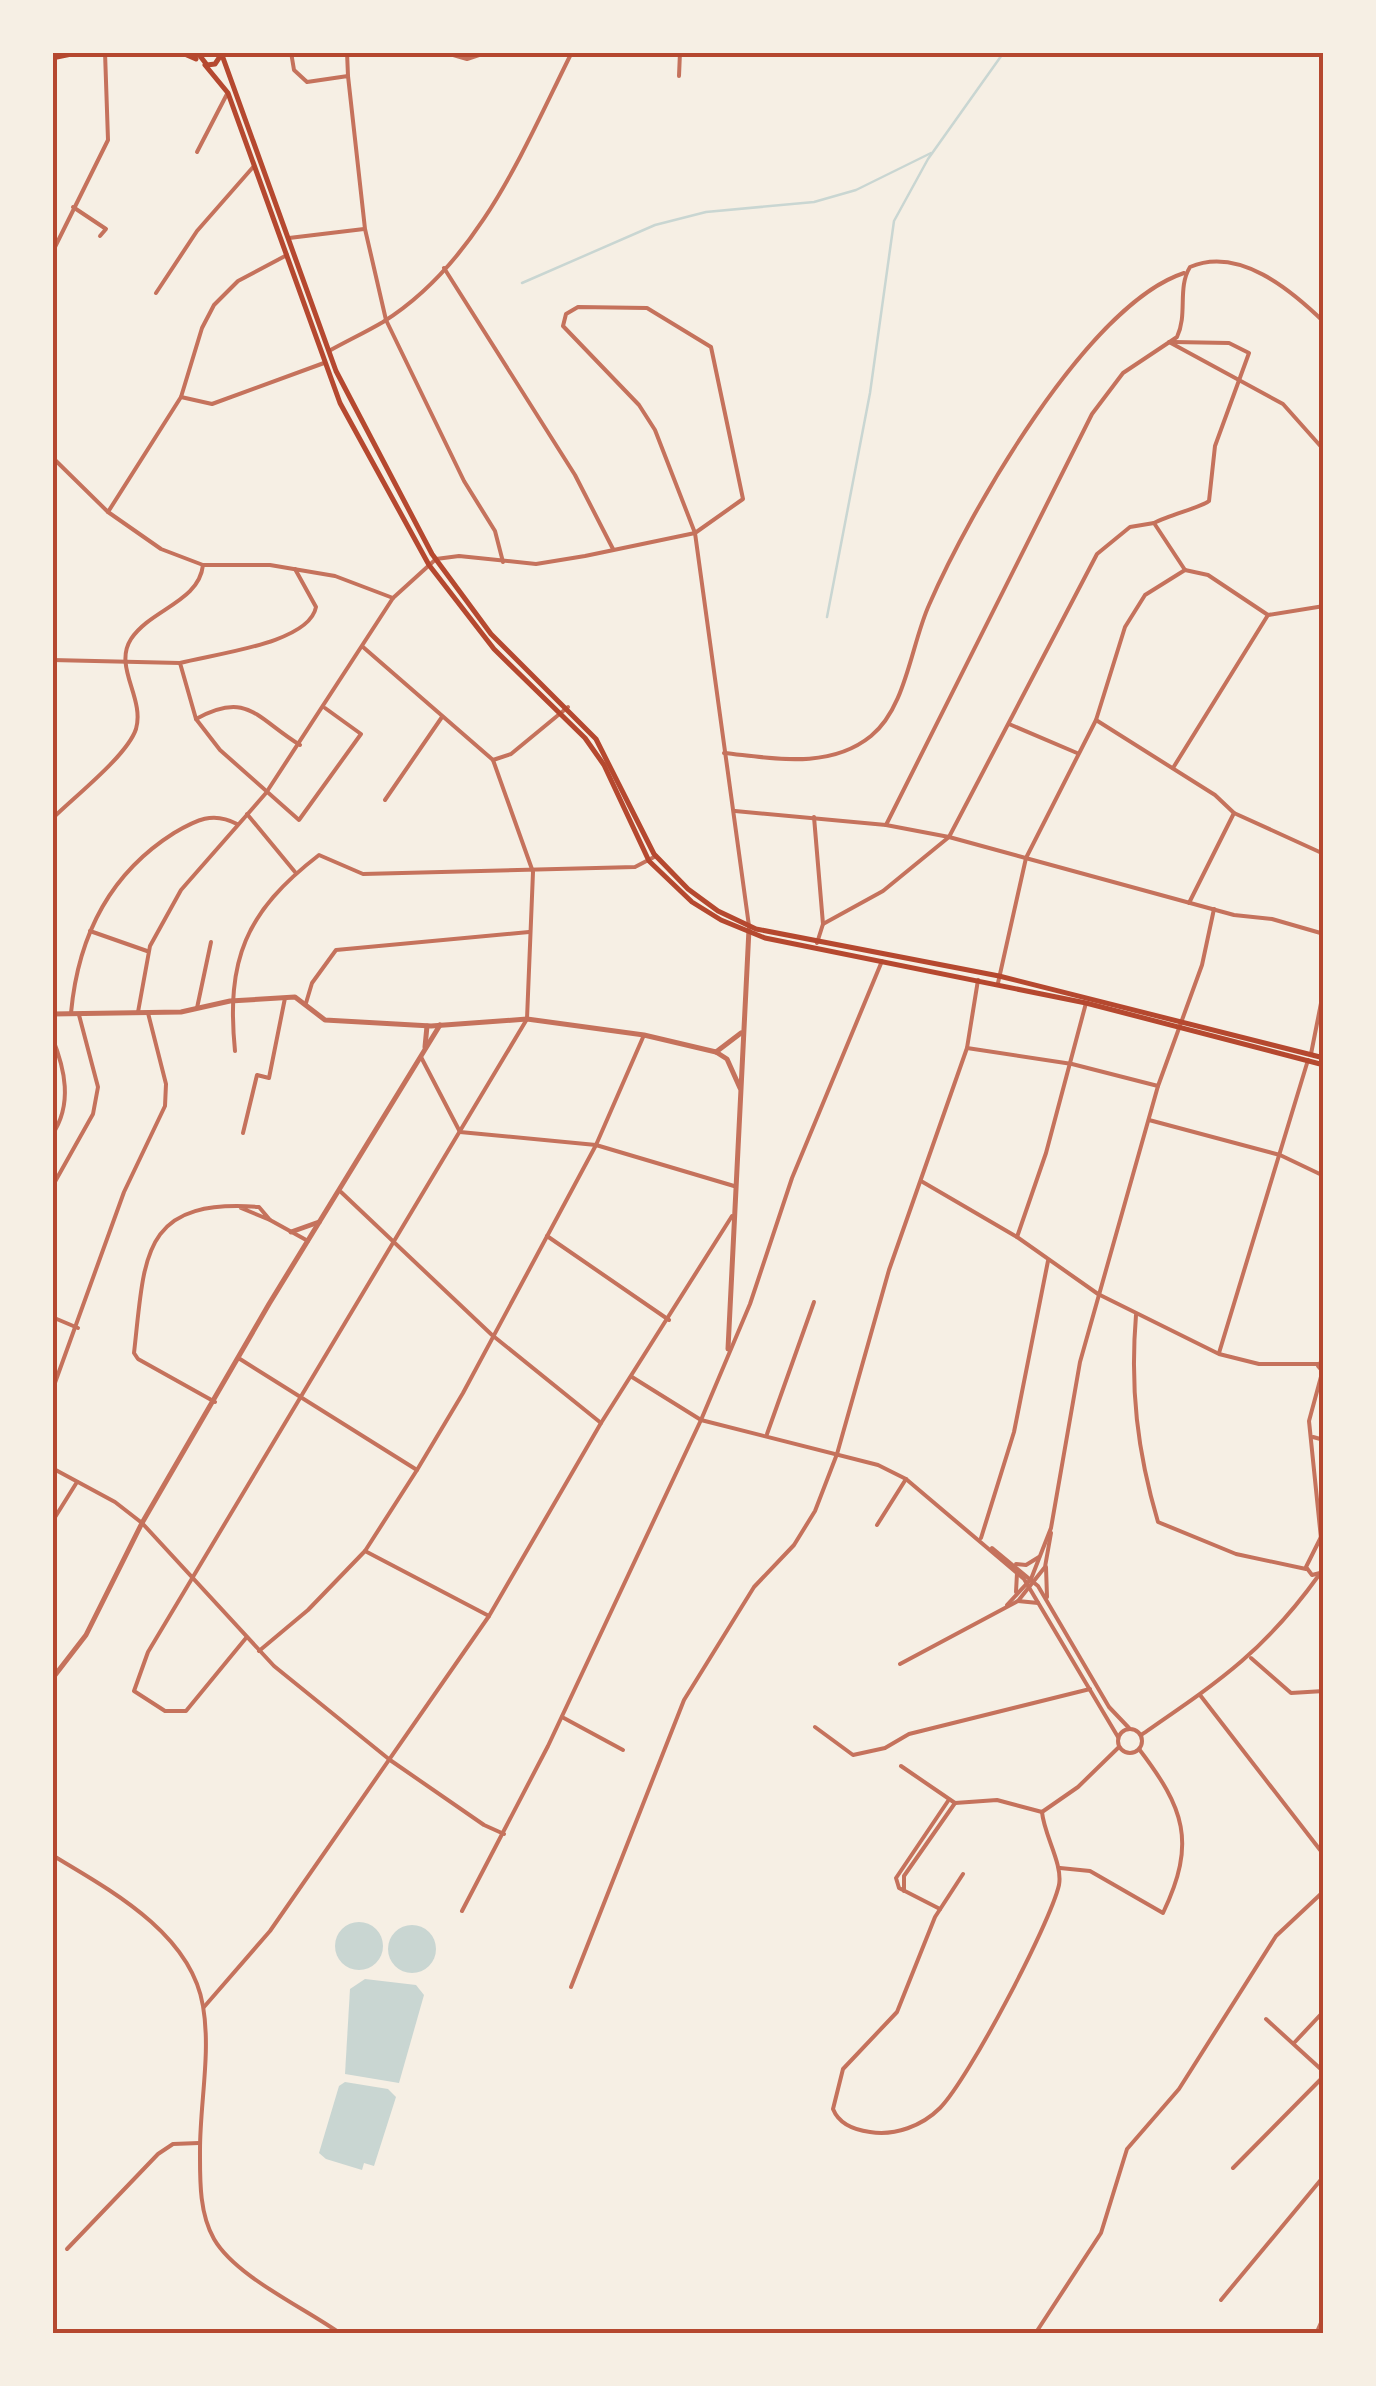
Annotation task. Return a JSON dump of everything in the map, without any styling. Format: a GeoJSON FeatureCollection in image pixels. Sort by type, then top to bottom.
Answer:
{"type":"FeatureCollection","features":[{"type":"Feature","properties":{"kind":"main road"},"geometry":{"type":"LineString","coordinates":[[52,58],[81,52]]}},
{"type":"Feature","properties":{"kind":"main road"},"geometry":{"type":"LineString","coordinates":[[180,52],[202,63],[215,64],[222,54]]}},
{"type":"Feature","properties":{"kind":"main road"},"geometry":{"type":"LineString","coordinates":[[196,52],[228,93],[340,404],[429,565],[494,649],[562,713],[604,765],[652,858],[692,902],[749,929],[882,960],[978,979],[998,979],[1176,1027],[1324,1061]]}},
{"type":"Feature","properties":{"kind":"main road"},"geometry":{"type":"LineString","coordinates":[[222,54],[347,397],[436,559],[490,634],[568,707],[608,758],[652,858]]}},
{"type":"Feature","properties":{"kind":"main road"},"geometry":{"type":"LineString","coordinates":[[749,929],[1184,1020],[1309,1058]]}},
{"type":"Feature","properties":{"kind":"street"},"geometry":{"type":"LineString","coordinates":[[52,253],[108,140],[105,52]]}},
{"type":"Feature","properties":{"kind":"street"},"geometry":{"type":"LineString","coordinates":[[291,52],[299,79],[307,82],[348,76]]}},
{"type":"Feature","properties":{"kind":"street"},"geometry":{"type":"LineString","coordinates":[[347,52],[365,229],[386,320],[464,481],[496,531],[503,562]]}},
{"type":"Feature","properties":{"kind":"street"},"geometry":{"type":"LineString","coordinates":[[443,52],[467,59],[488,52]]}},
{"type":"Feature","properties":{"kind":"street"},"geometry":{"type":"LineString","coordinates":[[328,350],[386,320],[444,268],[499,199],[572,52]]}},
{"type":"Feature","properties":{"kind":"street"},"geometry":{"type":"LineString","coordinates":[[679,76],[680,52]]}},
{"type":"Feature","properties":{"kind":"street"},"geometry":{"type":"LineString","coordinates":[[197,152],[228,93]]}},
{"type":"Feature","properties":{"kind":"street"},"geometry":{"type":"LineString","coordinates":[[156,293],[198,230],[254,166]]}},
{"type":"Feature","properties":{"kind":"street"},"geometry":{"type":"LineString","coordinates":[[73,208],[106,229],[100,236]]}},
{"type":"Feature","properties":{"kind":"street"},"geometry":{"type":"LineString","coordinates":[[290,238],[365,229]]}},
{"type":"Feature","properties":{"kind":"street"},"geometry":{"type":"LineString","coordinates":[[108,512],[181,396],[202,328],[214,305],[238,280],[287,255]]}},
{"type":"Feature","properties":{"kind":"street"},"geometry":{"type":"LineString","coordinates":[[724,752],[791,760],[820,758],[854,748],[874,734],[890,714],[927,608],[954,551],[1063,377],[1138,296],[1202,262],[1251,269],[1285,287],[1324,322]]}},
{"type":"Feature","properties":{"kind":"street"},"geometry":{"type":"LineString","coordinates":[[444,268],[574,475],[614,549]]}},
{"type":"Feature","properties":{"kind":"street"},"geometry":{"type":"LineString","coordinates":[[886,825],[1092,414],[1123,373],[1170,342],[1182,327],[1186,272]]}},
{"type":"Feature","properties":{"kind":"street"},"geometry":{"type":"LineString","coordinates":[[138,1012],[148,952],[181,890],[266,792],[325,708],[393,598],[436,559],[459,556],[536,564],[614,549],[695,533],[743,499],[711,347],[647,308],[578,307],[566,314],[563,326],[639,405],[655,430],[695,533],[724,752],[736,811],[749,929],[728,1350]]}},
{"type":"Feature","properties":{"kind":"street"},"geometry":{"type":"LineString","coordinates":[[1170,342],[1283,404],[1324,450]]}},
{"type":"Feature","properties":{"kind":"street"},"geometry":{"type":"LineString","coordinates":[[823,924],[883,890],[949,837],[1097,554],[1130,527],[1154,524],[1180,508],[1202,507],[1209,501],[1214,446],[1236,397],[1237,382],[1249,353],[1229,343],[1170,342]]}},
{"type":"Feature","properties":{"kind":"street"},"geometry":{"type":"LineString","coordinates":[[181,396],[212,404],[324,362]]}},
{"type":"Feature","properties":{"kind":"street"},"geometry":{"type":"LineString","coordinates":[[52,457],[108,512],[161,549],[204,564],[334,576],[393,598]]}},
{"type":"Feature","properties":{"kind":"street"},"geometry":{"type":"LineString","coordinates":[[1154,524],[1185,570]]}},
{"type":"Feature","properties":{"kind":"street"},"geometry":{"type":"LineString","coordinates":[[52,818],[135,732],[137,707],[125,652],[137,632],[197,587],[204,564]]}},
{"type":"Feature","properties":{"kind":"street"},"geometry":{"type":"LineString","coordinates":[[52,660],[180,662],[281,640],[306,624],[316,607],[294,570]]}},
{"type":"Feature","properties":{"kind":"street"},"geometry":{"type":"LineString","coordinates":[[998,979],[1026,858],[1096,720],[1117,644],[1136,607],[1156,586],[1185,570],[1208,575],[1268,615],[1324,606]]}},
{"type":"Feature","properties":{"kind":"street"},"geometry":{"type":"LineString","coordinates":[[1173,768],[1268,615]]}},
{"type":"Feature","properties":{"kind":"street"},"geometry":{"type":"LineString","coordinates":[[246,1638],[186,1711],[165,1712],[140,1698],[133,1687],[148,1652],[527,1020],[533,872],[493,760],[476,740],[442,717],[364,647]]}},
{"type":"Feature","properties":{"kind":"street"},"geometry":{"type":"LineString","coordinates":[[180,662],[196,719],[220,750],[296,819],[304,818],[360,734],[325,708]]}},
{"type":"Feature","properties":{"kind":"street"},"geometry":{"type":"LineString","coordinates":[[196,719],[218,707],[244,707],[300,745]]}},
{"type":"Feature","properties":{"kind":"street"},"geometry":{"type":"LineString","coordinates":[[493,760],[511,754],[568,707]]}},
{"type":"Feature","properties":{"kind":"street"},"geometry":{"type":"LineString","coordinates":[[385,800],[442,717]]}},
{"type":"Feature","properties":{"kind":"street"},"geometry":{"type":"LineString","coordinates":[[1096,720],[1216,795],[1234,813],[1324,854]]}},
{"type":"Feature","properties":{"kind":"street"},"geometry":{"type":"LineString","coordinates":[[1009,724],[1078,753]]}},
{"type":"Feature","properties":{"kind":"street"},"geometry":{"type":"LineString","coordinates":[[736,811],[886,825],[949,837],[1190,903],[1324,934]]}},
{"type":"Feature","properties":{"kind":"street"},"geometry":{"type":"LineString","coordinates":[[1190,903],[1234,813]]}},
{"type":"Feature","properties":{"kind":"street"},"geometry":{"type":"LineString","coordinates":[[247,814],[296,874]]}},
{"type":"Feature","properties":{"kind":"street"},"geometry":{"type":"LineString","coordinates":[[52,1187],[93,1114],[98,1087],[75,1012],[77,970],[90,931],[115,884],[154,846],[204,817],[225,818],[238,825]]}},
{"type":"Feature","properties":{"kind":"street"},"geometry":{"type":"LineString","coordinates":[[814,817],[823,924],[816,943]]}},
{"type":"Feature","properties":{"kind":"street"},"geometry":{"type":"LineString","coordinates":[[235,1051],[230,1001],[234,966],[268,904],[319,856],[364,874],[635,867],[652,858]]}},
{"type":"Feature","properties":{"kind":"street"},"geometry":{"type":"LineString","coordinates":[[1046,1598],[1051,1528],[1080,1362],[1158,1086],[1176,1027],[1184,1020],[1214,909]]}},
{"type":"Feature","properties":{"kind":"street"},"geometry":{"type":"LineString","coordinates":[[90,931],[148,952]]}},
{"type":"Feature","properties":{"kind":"street"},"geometry":{"type":"LineString","coordinates":[[305,1005],[312,983],[336,950],[529,932]]}},
{"type":"Feature","properties":{"kind":"street"},"geometry":{"type":"LineString","coordinates":[[198,1008],[211,942]]}},
{"type":"Feature","properties":{"kind":"street"},"geometry":{"type":"LineString","coordinates":[[462,1910],[562,1717],[701,1420],[750,1304],[792,1178],[882,960]]}},
{"type":"Feature","properties":{"kind":"street"},"geometry":{"type":"LineString","coordinates":[[571,1987],[684,1700],[754,1587],[794,1545],[815,1511],[837,1454],[890,1270],[967,1048],[978,979]]}},
{"type":"Feature","properties":{"kind":"street"},"geometry":{"type":"LineString","coordinates":[[1219,1354],[1309,1058],[1324,988]]}},
{"type":"Feature","properties":{"kind":"street"},"geometry":{"type":"LineString","coordinates":[[243,1133],[256,1076],[269,1078],[284,998]]}},
{"type":"Feature","properties":{"kind":"street"},"geometry":{"type":"LineString","coordinates":[[52,1014],[148,1013],[230,1001],[295,998],[324,1020],[426,1026],[527,1020],[644,1035],[716,1052],[726,1059],[740,1088]]}},
{"type":"Feature","properties":{"kind":"street"},"geometry":{"type":"LineString","coordinates":[[1017,1237],[1072,1064],[1086,1003]]}},
{"type":"Feature","properties":{"kind":"street"},"geometry":{"type":"LineString","coordinates":[[52,1392],[118,1208],[165,1106],[166,1084],[148,1013]]}},
{"type":"Feature","properties":{"kind":"street"},"geometry":{"type":"LineString","coordinates":[[52,1679],[86,1635],[142,1523],[302,1248],[341,1192],[440,1025]]}},
{"type":"Feature","properties":{"kind":"street"},"geometry":{"type":"LineString","coordinates":[[426,1026],[423,1054],[460,1132]]}},
{"type":"Feature","properties":{"kind":"street"},"geometry":{"type":"LineString","coordinates":[[716,1052],[743,1031]]}},
{"type":"Feature","properties":{"kind":"street"},"geometry":{"type":"LineString","coordinates":[[259,1651],[308,1610],[365,1551],[417,1470],[596,1144],[644,1035]]}},
{"type":"Feature","properties":{"kind":"street"},"geometry":{"type":"LineString","coordinates":[[52,1037],[66,1086],[59,1126],[52,1135]]}},
{"type":"Feature","properties":{"kind":"street"},"geometry":{"type":"LineString","coordinates":[[967,1048],[1072,1064],[1158,1086]]}},
{"type":"Feature","properties":{"kind":"street"},"geometry":{"type":"LineString","coordinates":[[1149,1120],[1280,1155],[1324,1176]]}},
{"type":"Feature","properties":{"kind":"street"},"geometry":{"type":"LineString","coordinates":[[460,1132],[596,1144],[734,1186]]}},
{"type":"Feature","properties":{"kind":"street"},"geometry":{"type":"LineString","coordinates":[[921,1182],[1017,1237],[1098,1294],[1219,1354],[1259,1364],[1318,1364],[1324,1358]]}},
{"type":"Feature","properties":{"kind":"street"},"geometry":{"type":"LineString","coordinates":[[341,1192],[492,1336],[602,1423]]}},
{"type":"Feature","properties":{"kind":"street"},"geometry":{"type":"LineString","coordinates":[[215,1402],[134,1353],[140,1278],[159,1236],[182,1215],[214,1205],[260,1208],[270,1220]]}},
{"type":"Feature","properties":{"kind":"street"},"geometry":{"type":"LineString","coordinates":[[241,1208],[270,1220],[300,1240],[310,1241]]}},
{"type":"Feature","properties":{"kind":"street"},"geometry":{"type":"LineString","coordinates":[[204,2007],[270,1931],[489,1616],[602,1423],[732,1216]]}},
{"type":"Feature","properties":{"kind":"street"},"geometry":{"type":"LineString","coordinates":[[291,1232],[301,1232],[321,1220]]}},
{"type":"Feature","properties":{"kind":"street"},"geometry":{"type":"LineString","coordinates":[[291,1232],[302,1248]]}},
{"type":"Feature","properties":{"kind":"street"},"geometry":{"type":"LineString","coordinates":[[301,1232],[302,1248]]}},
{"type":"Feature","properties":{"kind":"street"},"geometry":{"type":"LineString","coordinates":[[547,1236],[669,1320]]}},
{"type":"Feature","properties":{"kind":"street"},"geometry":{"type":"LineString","coordinates":[[980,1540],[1014,1432],[1048,1261]]}},
{"type":"Feature","properties":{"kind":"street"},"geometry":{"type":"LineString","coordinates":[[766,1436],[814,1302]]}},
{"type":"Feature","properties":{"kind":"street"},"geometry":{"type":"LineString","coordinates":[[1136,1315],[1132,1374],[1138,1456],[1158,1522],[1236,1554],[1322,1574]]}},
{"type":"Feature","properties":{"kind":"street"},"geometry":{"type":"LineString","coordinates":[[52,1317],[78,1328]]}},
{"type":"Feature","properties":{"kind":"street"},"geometry":{"type":"LineString","coordinates":[[240,1360],[417,1470]]}},
{"type":"Feature","properties":{"kind":"street"},"geometry":{"type":"LineString","coordinates":[[1287,1564],[1310,1557],[1323,1558],[1308,1410],[1323,1373],[1318,1364]]}},
{"type":"Feature","properties":{"kind":"street"},"geometry":{"type":"LineString","coordinates":[[632,1376],[701,1420],[837,1454],[906,1479],[1032,1584],[1118,1737],[1119,1746],[1129,1753],[1140,1748]]}},
{"type":"Feature","properties":{"kind":"street"},"geometry":{"type":"LineString","coordinates":[[1313,1437],[1324,1440]]}},
{"type":"Feature","properties":{"kind":"street"},"geometry":{"type":"LineString","coordinates":[[52,1468],[115,1502],[142,1523],[259,1651],[390,1760],[504,1834]]}},
{"type":"Feature","properties":{"kind":"street"},"geometry":{"type":"LineString","coordinates":[[876,1525],[906,1479]]}},
{"type":"Feature","properties":{"kind":"street"},"geometry":{"type":"LineString","coordinates":[[52,1522],[77,1482]]}},
{"type":"Feature","properties":{"kind":"street"},"geometry":{"type":"LineString","coordinates":[[1032,1584],[1051,1528]]}},
{"type":"Feature","properties":{"kind":"street"},"geometry":{"type":"LineString","coordinates":[[1311,1586],[1310,1557],[1322,1536]]}},
{"type":"Feature","properties":{"kind":"street"},"geometry":{"type":"LineString","coordinates":[[980,1540],[1013,1563],[1046,1598],[1109,1707],[1141,1735]]}},
{"type":"Feature","properties":{"kind":"street"},"geometry":{"type":"LineString","coordinates":[[365,1551],[489,1616]]}},
{"type":"Feature","properties":{"kind":"street"},"geometry":{"type":"LineString","coordinates":[[1013,1563],[1026,1565],[1042,1554]]}},
{"type":"Feature","properties":{"kind":"street"},"geometry":{"type":"LineString","coordinates":[[900,1664],[1017,1598],[1047,1563]]}},
{"type":"Feature","properties":{"kind":"street"},"geometry":{"type":"LineString","coordinates":[[1017,1572],[1017,1598]]}},
{"type":"Feature","properties":{"kind":"street"},"geometry":{"type":"LineString","coordinates":[[1141,1735],[1251,1658],[1322,1574]]}},
{"type":"Feature","properties":{"kind":"street"},"geometry":{"type":"LineString","coordinates":[[1017,1598],[1042,1604]]}},
{"type":"Feature","properties":{"kind":"street"},"geometry":{"type":"LineString","coordinates":[[1251,1658],[1291,1693],[1324,1691]]}},
{"type":"Feature","properties":{"kind":"street"},"geometry":{"type":"LineString","coordinates":[[815,1727],[852,1755],[868,1754],[909,1734],[1090,1689]]}},
{"type":"Feature","properties":{"kind":"street"},"geometry":{"type":"LineString","coordinates":[[1200,1695],[1324,1855]]}},
{"type":"Feature","properties":{"kind":"street"},"geometry":{"type":"LineString","coordinates":[[562,1717],[623,1750]]}},
{"type":"Feature","properties":{"kind":"street"},"geometry":{"type":"LineString","coordinates":[[1118,1737],[1129,1728]]}},
{"type":"Feature","properties":{"kind":"street"},"geometry":{"type":"LineString","coordinates":[[1058,1868],[1090,1871],[1163,1913],[1180,1866],[1180,1808],[1140,1748],[1141,1735]]}},
{"type":"Feature","properties":{"kind":"street"},"geometry":{"type":"LineString","coordinates":[[901,1766],[955,1804],[997,1800],[1042,1812],[1078,1787],[1119,1746]]}},
{"type":"Feature","properties":{"kind":"street"},"geometry":{"type":"LineString","coordinates":[[940,1909],[904,1892],[896,1878],[948,1801]]}},
{"type":"Feature","properties":{"kind":"street"},"geometry":{"type":"LineString","coordinates":[[904,1892],[904,1876],[955,1804]]}},
{"type":"Feature","properties":{"kind":"street"},"geometry":{"type":"LineString","coordinates":[[962,1874],[940,1909],[897,2012],[852,2057],[836,2087],[836,2116],[858,2130],[899,2132],[942,2106],[1032,1950],[1059,1883],[1058,1868],[1044,1835],[1042,1812]]}},
{"type":"Feature","properties":{"kind":"street"},"geometry":{"type":"LineString","coordinates":[[52,1855],[177,1945],[204,2007],[202,2202],[214,2238],[250,2274],[342,2334]]}},
{"type":"Feature","properties":{"kind":"street"},"geometry":{"type":"LineString","coordinates":[[1035,2334],[1101,2233],[1127,2149],[1179,2089],[1276,1936],[1324,1891]]}},
{"type":"Feature","properties":{"kind":"street"},"geometry":{"type":"LineString","coordinates":[[1294,2044],[1324,2011]]}},
{"type":"Feature","properties":{"kind":"street"},"geometry":{"type":"LineString","coordinates":[[1232,2168],[1324,2074],[1266,2019]]}},
{"type":"Feature","properties":{"kind":"street"},"geometry":{"type":"LineString","coordinates":[[67,2249],[158,2154],[173,2144],[200,2143]]}},
{"type":"Feature","properties":{"kind":"street"},"geometry":{"type":"LineString","coordinates":[[1221,2300],[1324,2176]]}},
{"type":"Feature","properties":{"kind":"street"},"geometry":{"type":"LineString","coordinates":[[1316,2334],[1324,2316]]}},
{"type":"Feature","properties":{"kind":"shaded area"},"geometry":{"type":"Polygon","coordinates":[[[359,1922],[376,1929],[383,1946],[376,1963],[359,1970],[342,1963],[335,1946],[342,1929],[359,1922]]]}},
{"type":"Feature","properties":{"kind":"shaded area"},"geometry":{"type":"Polygon","coordinates":[[[412,1925],[429,1932],[436,1949],[429,1966],[412,1973],[395,1966],[388,1949],[395,1932],[412,1925]]]}},
{"type":"Feature","properties":{"kind":"shaded area"},"geometry":{"type":"Polygon","coordinates":[[[365,1979],[416,1985],[424,1995],[399,2083],[345,2074],[350,1989],[365,1979]]]}},
{"type":"Feature","properties":{"kind":"shaded area"},"geometry":{"type":"Polygon","coordinates":[[[345,2082],[388,2089],[396,2097],[374,2166],[364,2163],[362,2170],[326,2159],[319,2153],[339,2086],[345,2082]]]}},
{"type":"Feature","properties":{"kind":"waterway"},"geometry":{"type":"LineString","coordinates":[[827,617],[870,393],[894,221],[928,159],[1004,52]]}},
{"type":"Feature","properties":{"kind":"waterway"},"geometry":{"type":"LineString","coordinates":[[522,283],[655,225],[706,212],[814,202],[856,190],[931,153]]}}]}
